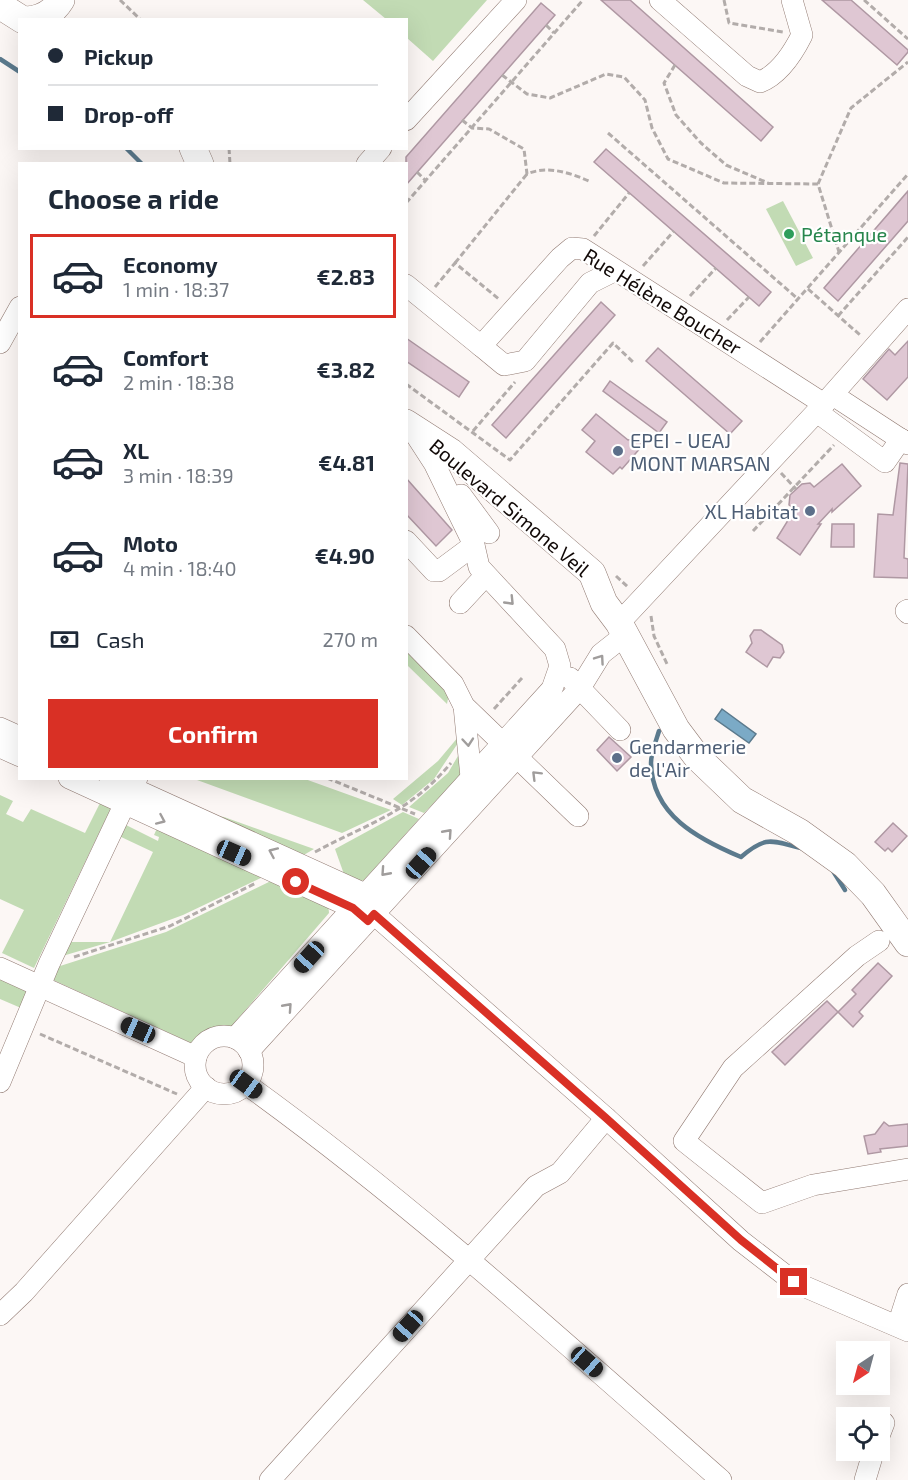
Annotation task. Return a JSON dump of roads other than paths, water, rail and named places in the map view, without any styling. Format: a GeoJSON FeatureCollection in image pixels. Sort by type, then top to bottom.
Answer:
{"type":"FeatureCollection","features":[{"type":"Feature","properties":{"kind":"main road"},"geometry":{"type":"LineString","coordinates":[[68,0],[75,18]]}},
{"type":"Feature","properties":{"kind":"main road","name":"Boulevard Simone Veil"},"geometry":{"type":"LineString","coordinates":[[408,424],[435,441],[592,573],[604,603],[622,629],[676,729],[697,757],[742,800],[799,832],[845,865],[873,894],[908,943]]}},
{"type":"Feature","properties":{"kind":"street"},"geometry":{"type":"LineString","coordinates":[[408,118],[516,0]]}},
{"type":"Feature","properties":{"kind":"street"},"geometry":{"type":"LineString","coordinates":[[660,0],[747,76],[760,82],[770,78],[793,53],[802,35],[792,0]]}},
{"type":"Feature","properties":{"kind":"street"},"geometry":{"type":"LineString","coordinates":[[369,162],[379,150]]}},
{"type":"Feature","properties":{"kind":"street","name":"Rue Hélène Boucher"},"geometry":{"type":"LineString","coordinates":[[481,346],[560,258],[572,248],[583,249],[824,404]]}},
{"type":"Feature","properties":{"kind":"street"},"geometry":{"type":"LineString","coordinates":[[408,287],[504,365],[525,361],[590,283],[622,276]]}},
{"type":"Feature","properties":{"kind":"street"},"geometry":{"type":"LineString","coordinates":[[242,1044],[368,909],[510,750],[580,688],[601,654],[622,629],[640,599],[824,404],[908,309]]}},
{"type":"Feature","properties":{"kind":"street"},"geometry":{"type":"LineString","coordinates":[[0,343],[18,311]]}},
{"type":"Feature","properties":{"kind":"street"},"geometry":{"type":"LineString","coordinates":[[824,404],[905,442],[885,462],[845,434],[824,404]]}},
{"type":"Feature","properties":{"kind":"street"},"geometry":{"type":"LineString","coordinates":[[408,424],[481,539]]}},
{"type":"Feature","properties":{"kind":"street"},"geometry":{"type":"LineString","coordinates":[[435,441],[442,465],[468,507],[481,539],[479,567],[555,649],[560,666],[620,730]]}},
{"type":"Feature","properties":{"kind":"street"},"geometry":{"type":"LineString","coordinates":[[408,543],[434,571],[439,571],[481,539]]}},
{"type":"Feature","properties":{"kind":"street"},"geometry":{"type":"LineString","coordinates":[[460,603],[485,576]]}},
{"type":"Feature","properties":{"kind":"street"},"geometry":{"type":"LineString","coordinates":[[408,638],[453,684],[464,706],[578,816]]}},
{"type":"Feature","properties":{"kind":"street"},"geometry":{"type":"LineString","coordinates":[[368,909],[432,821],[471,777],[510,750],[552,689],[560,666]]}},
{"type":"Feature","properties":{"kind":"street"},"geometry":{"type":"LineString","coordinates":[[464,706],[471,777]]}},
{"type":"Feature","properties":{"kind":"street"},"geometry":{"type":"LineString","coordinates":[[0,728],[18,736]]}},
{"type":"Feature","properties":{"kind":"street"},"geometry":{"type":"LineString","coordinates":[[0,747],[18,755]]}},
{"type":"Feature","properties":{"kind":"street"},"geometry":{"type":"LineString","coordinates":[[80,780],[132,790]]}},
{"type":"Feature","properties":{"kind":"street"},"geometry":{"type":"LineString","coordinates":[[114,780],[368,909],[741,1240],[794,1282],[904,1325],[908,1294]]}},
{"type":"Feature","properties":{"kind":"street"},"geometry":{"type":"LineString","coordinates":[[0,1082],[25,1027],[40,986],[132,790]]}},
{"type":"Feature","properties":{"kind":"street"},"geometry":{"type":"LineString","coordinates":[[879,941],[857,956],[733,1068],[684,1142],[762,1203],[813,1185],[908,1169]]}},
{"type":"Feature","properties":{"kind":"street"},"geometry":{"type":"LineString","coordinates":[[0,968],[196,1057]]}},
{"type":"Feature","properties":{"kind":"street"},"geometry":{"type":"LineString","coordinates":[[200,1094],[196,1057],[201,1048],[216,1038],[242,1044]]}},
{"type":"Feature","properties":{"kind":"street"},"geometry":{"type":"LineString","coordinates":[[0,1315],[24,1292],[200,1094],[228,1094],[246,1084],[253,1069],[242,1044]]}},
{"type":"Feature","properties":{"kind":"street"},"geometry":{"type":"LineString","coordinates":[[246,1084],[318,1135],[469,1258],[721,1480]]}},
{"type":"Feature","properties":{"kind":"street"},"geometry":{"type":"LineString","coordinates":[[270,1480],[469,1258],[536,1186],[560,1173],[606,1118]]}},
{"type":"Feature","properties":{"kind":"street"},"geometry":{"type":"LineString","coordinates":[[865,1480],[871,1461]]}},
{"type":"Feature","properties":{"kind":"water"},"geometry":{"type":"Polygon","coordinates":[[[722,709],[756,734],[749,743],[715,719],[722,709]]]}},
{"type":"Feature","properties":{"kind":"waterway"},"geometry":{"type":"LineString","coordinates":[[0,59],[18,71]]}},
{"type":"Feature","properties":{"kind":"waterway"},"geometry":{"type":"LineString","coordinates":[[128,150],[140,162]]}},
{"type":"Feature","properties":{"kind":"waterway"},"geometry":{"type":"LineString","coordinates":[[659,731],[651,759],[653,781],[659,797],[680,823],[709,842],[741,857],[757,845],[770,842],[801,848]]}},
{"type":"Feature","properties":{"kind":"waterway"},"geometry":{"type":"LineString","coordinates":[[833,871],[845,890]]}},
{"type":"Feature","properties":{"kind":"place","name":"Pétanque"},"geometry":{"type":"Point","coordinates":[789,234]}},
{"type":"Feature","properties":{"kind":"place","name":"EPEI - UEAJ MONT MARSAN"},"geometry":{"type":"Point","coordinates":[618,451]}},
{"type":"Feature","properties":{"kind":"place","name":"XL Habitat"},"geometry":{"type":"Point","coordinates":[810,511]}},
{"type":"Feature","properties":{"kind":"place","name":"Gendarmerie de l'Air"},"geometry":{"type":"Point","coordinates":[617,758]}}]}
